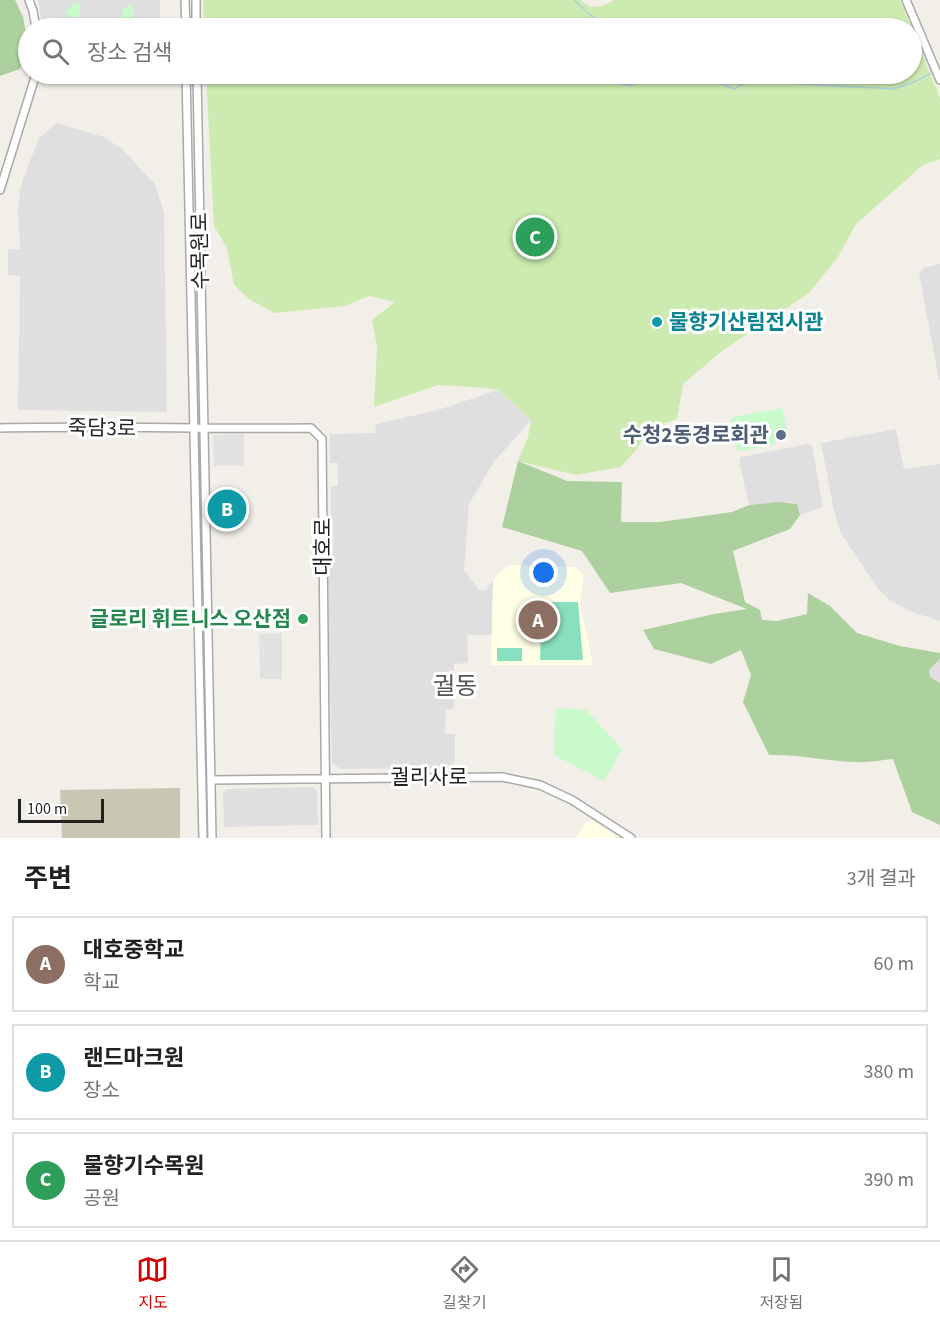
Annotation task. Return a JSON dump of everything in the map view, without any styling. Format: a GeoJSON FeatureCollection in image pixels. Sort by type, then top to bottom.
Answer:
{"type":"FeatureCollection","features":[{"type":"Feature","properties":{"kind":"street"},"geometry":{"type":"LineString","coordinates":[[29,0],[34,18]]}},
{"type":"Feature","properties":{"kind":"street"},"geometry":{"type":"LineString","coordinates":[[185,0],[186,18]]}},
{"type":"Feature","properties":{"kind":"street"},"geometry":{"type":"LineString","coordinates":[[196,0],[196,18]]}},
{"type":"Feature","properties":{"kind":"street"},"geometry":{"type":"LineString","coordinates":[[906,0],[914,18]]}},
{"type":"Feature","properties":{"kind":"street"},"geometry":{"type":"LineString","coordinates":[[922,38],[940,80]]}},
{"type":"Feature","properties":{"kind":"street"},"geometry":{"type":"LineString","coordinates":[[0,190],[33,84]]}},
{"type":"Feature","properties":{"kind":"street","name":"수목원로"},"geometry":{"type":"LineString","coordinates":[[186,84],[203,838]]}},
{"type":"Feature","properties":{"kind":"street","name":"수목원로"},"geometry":{"type":"LineString","coordinates":[[197,84],[212,838]]}},
{"type":"Feature","properties":{"kind":"street","name":"죽담3로"},"geometry":{"type":"LineString","coordinates":[[0,428],[204,429]]}},
{"type":"Feature","properties":{"kind":"street","name":"대호로"},"geometry":{"type":"LineString","coordinates":[[204,429],[311,428],[322,439],[326,838]]}},
{"type":"Feature","properties":{"kind":"street","name":"궐리사로"},"geometry":{"type":"LineString","coordinates":[[211,780],[473,777],[520,780],[540,785],[572,800],[631,838]]}},
{"type":"Feature","properties":{"kind":"shaded area"},"geometry":{"type":"Polygon","coordinates":[[[38,0],[160,0],[160,18],[41,18],[38,0]]]}},
{"type":"Feature","properties":{"kind":"shaded area"},"geometry":{"type":"Polygon","coordinates":[[[57,123],[104,137],[121,148],[155,184],[164,213],[167,412],[18,410],[20,276],[8,275],[8,249],[20,249],[18,213],[23,179],[39,138],[57,123]]]}},
{"type":"Feature","properties":{"kind":"shaded area"},"geometry":{"type":"Polygon","coordinates":[[[940,264],[939,380],[919,273],[923,268],[940,264]]]}},
{"type":"Feature","properties":{"kind":"shaded area"},"geometry":{"type":"Polygon","coordinates":[[[498,390],[531,420],[493,463],[469,504],[464,570],[479,590],[486,590],[493,580],[492,635],[467,635],[468,663],[454,664],[454,709],[446,710],[445,734],[455,734],[455,762],[449,768],[340,769],[332,763],[328,540],[331,534],[331,486],[338,486],[338,463],[330,463],[330,434],[375,433],[376,424],[438,410],[498,390]]]}},
{"type":"Feature","properties":{"kind":"shaded area"},"geometry":{"type":"Polygon","coordinates":[[[896,429],[904,469],[940,464],[940,621],[912,612],[891,601],[878,589],[840,532],[833,506],[821,443],[896,429]]]}},
{"type":"Feature","properties":{"kind":"shaded area"},"geometry":{"type":"Polygon","coordinates":[[[244,434],[244,465],[214,466],[213,435],[244,434]]]}},
{"type":"Feature","properties":{"kind":"shaded area"},"geometry":{"type":"Polygon","coordinates":[[[808,444],[812,446],[823,507],[800,515],[797,504],[790,502],[749,505],[739,460],[741,457],[808,444]]]}},
{"type":"Feature","properties":{"kind":"shaded area"},"geometry":{"type":"Polygon","coordinates":[[[510,565],[575,567],[584,575],[580,604],[593,665],[491,665],[493,580],[510,565]]]}},
{"type":"Feature","properties":{"kind":"shaded area"},"geometry":{"type":"Polygon","coordinates":[[[282,633],[282,679],[260,679],[259,634],[282,633]]]}},
{"type":"Feature","properties":{"kind":"shaded area"},"geometry":{"type":"Polygon","coordinates":[[[940,659],[940,683],[929,677],[929,669],[940,659]]]}},
{"type":"Feature","properties":{"kind":"shaded area"},"geometry":{"type":"Polygon","coordinates":[[[312,787],[317,791],[318,825],[224,827],[223,793],[228,789],[312,787]]]}},
{"type":"Feature","properties":{"kind":"shaded area"},"geometry":{"type":"Polygon","coordinates":[[[180,788],[180,838],[62,838],[60,790],[180,788]]]}},
{"type":"Feature","properties":{"kind":"shaded area"},"geometry":{"type":"Polygon","coordinates":[[[592,821],[614,834],[615,838],[576,838],[585,823],[592,821]]]}},
{"type":"Feature","properties":{"kind":"green space"},"geometry":{"type":"Polygon","coordinates":[[[0,0],[15,0],[23,18],[18,18],[18,70],[0,76],[0,0]]]}},
{"type":"Feature","properties":{"kind":"green space"},"geometry":{"type":"Polygon","coordinates":[[[203,0],[581,0],[593,7],[615,0],[900,0],[907,18],[204,18],[203,0]]]}},
{"type":"Feature","properties":{"kind":"green space"},"geometry":{"type":"Polygon","coordinates":[[[74,3],[81,3],[79,17],[70,17],[65,12],[74,3]]]}},
{"type":"Feature","properties":{"kind":"green space"},"geometry":{"type":"Polygon","coordinates":[[[129,4],[134,5],[134,16],[122,18],[122,11],[129,4]]]}},
{"type":"Feature","properties":{"kind":"green space"},"geometry":{"type":"Polygon","coordinates":[[[922,54],[940,98],[940,159],[923,165],[856,224],[838,257],[809,293],[722,351],[683,384],[677,419],[650,428],[636,450],[621,467],[576,475],[518,461],[528,437],[531,420],[498,390],[438,385],[374,407],[377,347],[372,320],[395,302],[369,296],[345,306],[275,313],[249,299],[234,285],[227,248],[214,226],[207,84],[922,84],[922,54]]]}},
{"type":"Feature","properties":{"kind":"green space"},"geometry":{"type":"Polygon","coordinates":[[[782,408],[787,429],[773,432],[776,444],[737,450],[731,420],[733,417],[782,408]]]}},
{"type":"Feature","properties":{"kind":"green space"},"geometry":{"type":"Polygon","coordinates":[[[518,461],[567,481],[622,482],[621,522],[660,522],[732,512],[749,505],[779,502],[797,504],[800,515],[790,529],[733,551],[745,602],[760,610],[762,620],[777,621],[807,614],[808,593],[830,606],[857,633],[900,646],[940,653],[940,659],[929,670],[930,677],[940,683],[940,825],[912,812],[893,759],[860,762],[769,755],[743,702],[751,675],[741,650],[711,664],[654,649],[643,630],[747,609],[681,583],[610,593],[582,551],[502,527],[518,461]]]}},
{"type":"Feature","properties":{"kind":"green space"},"geometry":{"type":"Polygon","coordinates":[[[542,602],[578,602],[583,660],[540,660],[542,602]]]}},
{"type":"Feature","properties":{"kind":"green space"},"geometry":{"type":"Polygon","coordinates":[[[497,648],[522,648],[522,661],[497,661],[497,648]]]}},
{"type":"Feature","properties":{"kind":"green space"},"geometry":{"type":"Polygon","coordinates":[[[556,708],[586,710],[622,749],[604,781],[554,755],[556,708]]]}},
{"type":"Feature","properties":{"kind":"water"},"geometry":{"type":"Polygon","coordinates":[[[616,84],[635,84],[631,87],[616,84]]]}},
{"type":"Feature","properties":{"kind":"waterway"},"geometry":{"type":"LineString","coordinates":[[574,0],[594,18]]}},
{"type":"Feature","properties":{"kind":"waterway"},"geometry":{"type":"LineString","coordinates":[[922,78],[931,73]]}},
{"type":"Feature","properties":{"kind":"waterway"},"geometry":{"type":"LineString","coordinates":[[722,84],[734,89],[743,84]]}},
{"type":"Feature","properties":{"kind":"waterway"},"geometry":{"type":"LineString","coordinates":[[803,84],[894,89],[908,84]]}},
{"type":"Feature","properties":{"kind":"place","name":"물향기수목원"},"geometry":{"type":"Point","coordinates":[535,237]}},
{"type":"Feature","properties":{"kind":"place","name":"물향기산림전시관"},"geometry":{"type":"Point","coordinates":[657,322]}},
{"type":"Feature","properties":{"kind":"place","name":"수청2동경로회관"},"geometry":{"type":"Point","coordinates":[781,435]}},
{"type":"Feature","properties":{"kind":"place","name":"랜드마크원"},"geometry":{"type":"Point","coordinates":[227,509]}},
{"type":"Feature","properties":{"kind":"place","name":"글로리 휘트니스 오산점"},"geometry":{"type":"Point","coordinates":[303,619]}},
{"type":"Feature","properties":{"kind":"place","name":"대호중학교"},"geometry":{"type":"Point","coordinates":[538,620]}},
{"type":"Feature","properties":{"kind":"district","name":"궐동"},"geometry":{"type":"Point","coordinates":[455,686]}}]}
